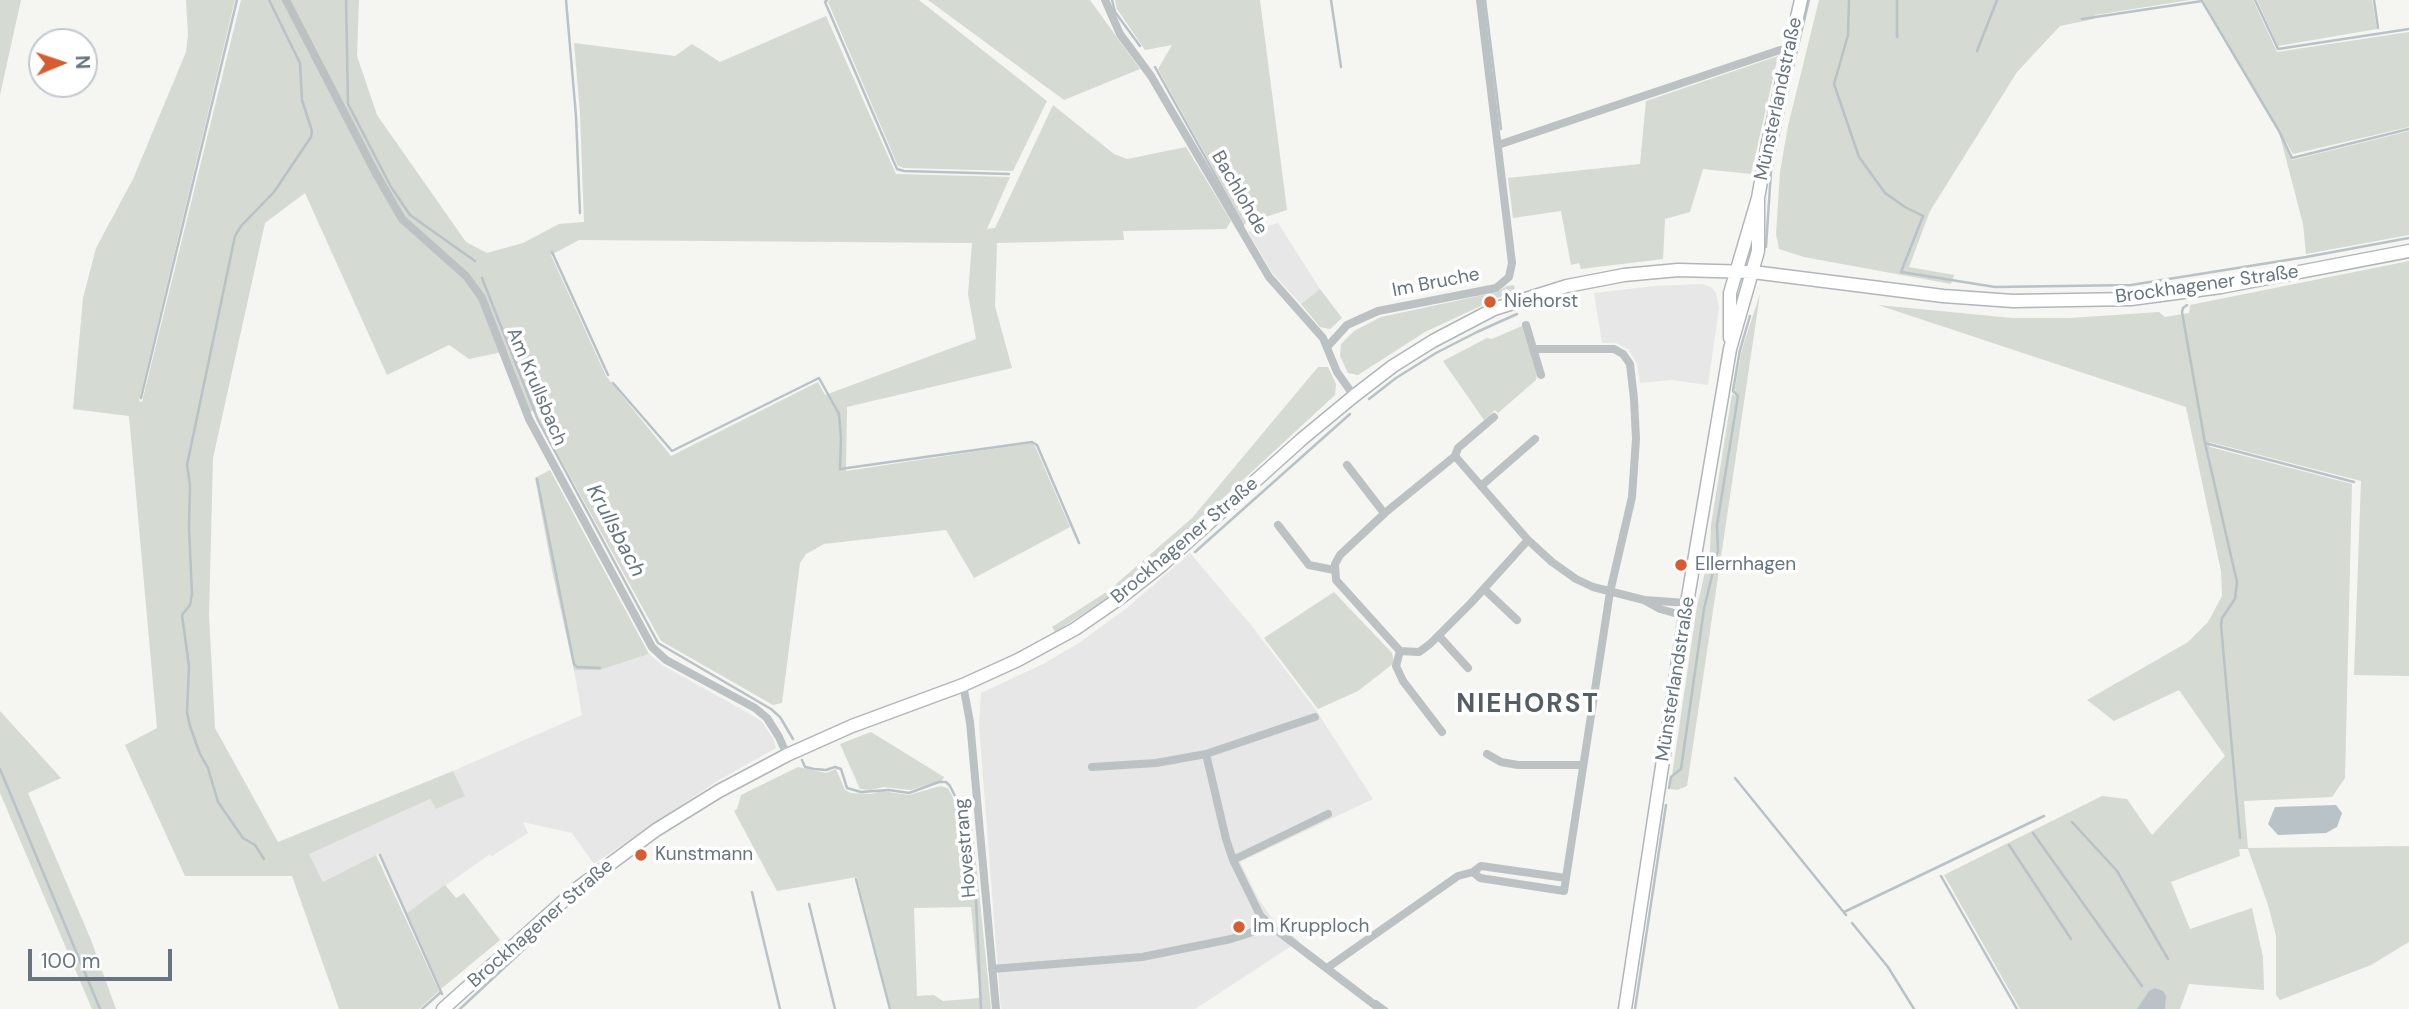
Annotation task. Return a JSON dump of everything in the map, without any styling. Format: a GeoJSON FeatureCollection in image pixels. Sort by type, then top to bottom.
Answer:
{"type":"FeatureCollection","features":[{"type":"Feature","properties":{"kind":"main road","name":"Münsterlandstraße"},"geometry":{"type":"LineString","coordinates":[[1730,349],[1729,301],[1735,271],[1758,198],[1801,0]]}},
{"type":"Feature","properties":{"kind":"main road","name":"Münsterlandstraße"},"geometry":{"type":"LineString","coordinates":[[1625,1009],[1686,609],[1730,349],[1758,251],[1758,198]]}},
{"type":"Feature","properties":{"kind":"main road","name":"Brockhagener Straße"},"geometry":{"type":"LineString","coordinates":[[443,1009],[590,879],[688,810],[719,790],[787,755],[852,726],[963,685],[1044,647],[1120,598],[1162,565],[1302,439],[1393,366],[1472,320],[1521,299],[1567,286],[1624,275],[1678,270],[1753,272],[2013,302],[2131,299],[2221,287],[2409,251]]}},
{"type":"Feature","properties":{"kind":"street","name":"Am Krullsbach"},"geometry":{"type":"LineString","coordinates":[[286,0],[375,173],[402,219],[466,276],[482,298],[529,419],[652,647],[666,660],[767,718],[787,755]]}},
{"type":"Feature","properties":{"kind":"street","name":"Bachlohde"},"geometry":{"type":"LineString","coordinates":[[1105,0],[1120,34],[1151,76],[1269,277],[1328,346],[1336,372],[1354,396]]}},
{"type":"Feature","properties":{"kind":"street","name":"Im Bruche"},"geometry":{"type":"LineString","coordinates":[[1328,346],[1348,325],[1378,311],[1496,288],[1509,277],[1512,262],[1480,0]]}},
{"type":"Feature","properties":{"kind":"street"},"geometry":{"type":"LineString","coordinates":[[1498,145],[1780,50],[1789,51]]}},
{"type":"Feature","properties":{"kind":"street"},"geometry":{"type":"LineString","coordinates":[[1525,324],[1541,375]]}},
{"type":"Feature","properties":{"kind":"street"},"geometry":{"type":"LineString","coordinates":[[1473,872],[1480,878],[1564,891],[1610,592],[1627,521],[1635,468],[1636,439],[1630,364],[1623,354],[1614,349],[1533,349]]}},
{"type":"Feature","properties":{"kind":"street"},"geometry":{"type":"LineString","coordinates":[[1494,417],[1458,449],[1455,456],[1384,513],[1340,555],[1334,570],[1336,580],[1400,652],[1419,652],[1439,636],[1528,540]]}},
{"type":"Feature","properties":{"kind":"street"},"geometry":{"type":"LineString","coordinates":[[1481,486],[1535,439]]}},
{"type":"Feature","properties":{"kind":"street"},"geometry":{"type":"LineString","coordinates":[[1455,456],[1528,540],[1576,579],[1610,592],[1644,600],[1660,609],[1686,609]]}},
{"type":"Feature","properties":{"kind":"street"},"geometry":{"type":"LineString","coordinates":[[1347,465],[1384,513]]}},
{"type":"Feature","properties":{"kind":"street"},"geometry":{"type":"LineString","coordinates":[[1278,525],[1309,565],[1334,570]]}},
{"type":"Feature","properties":{"kind":"street"},"geometry":{"type":"LineString","coordinates":[[1484,589],[1517,620]]}},
{"type":"Feature","properties":{"kind":"street"},"geometry":{"type":"LineString","coordinates":[[1439,636],[1468,668]]}},
{"type":"Feature","properties":{"kind":"street"},"geometry":{"type":"LineString","coordinates":[[1400,652],[1396,666],[1403,681],[1443,732]]}},
{"type":"Feature","properties":{"kind":"street","name":"Hovestrang"},"geometry":{"type":"LineString","coordinates":[[963,685],[970,722],[996,1009]]}},
{"type":"Feature","properties":{"kind":"street"},"geometry":{"type":"LineString","coordinates":[[1092,767],[1156,763],[1206,754],[1315,717]]}},
{"type":"Feature","properties":{"kind":"street"},"geometry":{"type":"LineString","coordinates":[[1206,754],[1233,860],[1261,915],[1271,926],[1380,1009]]}},
{"type":"Feature","properties":{"kind":"street"},"geometry":{"type":"LineString","coordinates":[[1487,754],[1501,762],[1518,765],[1583,765]]}},
{"type":"Feature","properties":{"kind":"street"},"geometry":{"type":"LineString","coordinates":[[1233,860],[1328,814]]}},
{"type":"Feature","properties":{"kind":"street"},"geometry":{"type":"LineString","coordinates":[[1327,968],[1458,876],[1473,872],[1481,866],[1566,878]]}},
{"type":"Feature","properties":{"kind":"street"},"geometry":{"type":"LineString","coordinates":[[992,969],[1142,957],[1231,939],[1271,926]]}},
{"type":"Feature","properties":{"kind":"shaded area"},"geometry":{"type":"Polygon","coordinates":[[[0,0],[21,0],[0,95],[0,0]]]}},
{"type":"Feature","properties":{"kind":"shaded area"},"geometry":{"type":"Polygon","coordinates":[[[186,0],[235,0],[139,401],[142,402],[241,0],[359,0],[357,56],[377,115],[466,242],[487,253],[523,243],[559,224],[584,222],[574,43],[675,56],[692,44],[720,62],[826,16],[896,174],[1010,177],[987,229],[995,228],[1053,105],[1114,154],[1127,159],[1186,147],[1231,221],[1226,229],[1123,231],[1124,240],[997,243],[995,306],[1012,368],[847,407],[846,471],[1032,443],[1070,527],[974,578],[946,530],[824,544],[806,554],[800,563],[782,703],[773,705],[661,641],[539,420],[546,416],[543,407],[530,412],[507,351],[469,359],[449,345],[387,375],[305,193],[265,223],[213,458],[209,615],[215,728],[278,842],[453,771],[465,796],[436,809],[430,799],[309,854],[323,882],[376,855],[439,991],[419,1009],[339,1009],[292,876],[185,876],[125,745],[157,728],[129,416],[73,409],[83,298],[96,248],[133,179],[186,52],[186,0]],[[579,240],[551,255],[606,376],[671,456],[818,382],[825,395],[976,339],[968,294],[972,243],[579,240]]]}},
{"type":"Feature","properties":{"kind":"shaded area"},"geometry":{"type":"Polygon","coordinates":[[[919,0],[1047,101],[1013,171],[898,166],[828,2],[919,0]]]}},
{"type":"Feature","properties":{"kind":"shaded area"},"geometry":{"type":"Polygon","coordinates":[[[928,0],[1090,0],[1140,69],[1064,100],[928,0]]]}},
{"type":"Feature","properties":{"kind":"shaded area"},"geometry":{"type":"Polygon","coordinates":[[[1115,0],[1260,0],[1287,210],[1244,224],[1158,69],[1172,45],[1145,50],[1117,9],[1115,0]]]}},
{"type":"Feature","properties":{"kind":"shaded area"},"geometry":{"type":"Polygon","coordinates":[[[1819,0],[2190,0],[2095,15],[2094,19],[2060,26],[2017,72],[1930,211],[1909,267],[1954,275],[1951,284],[1804,257],[1779,249],[1776,234],[1780,172],[1788,126],[1819,0]]]}},
{"type":"Feature","properties":{"kind":"shaded area"},"geometry":{"type":"Polygon","coordinates":[[[2203,0],[2253,0],[2277,52],[2409,32],[2409,127],[2293,154],[2203,0]]]}},
{"type":"Feature","properties":{"kind":"shaded area"},"geometry":{"type":"Polygon","coordinates":[[[2257,0],[2372,0],[2377,29],[2278,46],[2257,0]]]}},
{"type":"Feature","properties":{"kind":"shaded area"},"geometry":{"type":"Polygon","coordinates":[[[1778,56],[1751,174],[1703,169],[1690,212],[1665,219],[1663,259],[1581,269],[1579,263],[1571,265],[1561,211],[1513,218],[1508,178],[1640,164],[1646,101],[1778,56]]]}},
{"type":"Feature","properties":{"kind":"shaded area"},"geometry":{"type":"Polygon","coordinates":[[[2409,131],[2409,235],[2306,254],[2303,224],[2279,132],[2292,160],[2409,131]]]}},
{"type":"Feature","properties":{"kind":"shaded area"},"geometry":{"type":"Polygon","coordinates":[[[1278,223],[1320,289],[1301,304],[1273,274],[1248,232],[1278,223]]]}},
{"type":"Feature","properties":{"kind":"shaded area"},"geometry":{"type":"Polygon","coordinates":[[[2409,261],[2409,676],[2354,675],[2361,481],[2209,442],[2210,447],[2352,484],[2345,778],[2332,797],[2244,801],[2248,848],[2409,846],[2409,942],[2371,965],[2280,1000],[2276,995],[2276,936],[2268,905],[2248,849],[2239,849],[2240,856],[2171,882],[2190,929],[2252,908],[2263,957],[2264,990],[2189,984],[2180,1009],[2020,1009],[1944,875],[2102,796],[2127,799],[2152,835],[2225,756],[2179,690],[2114,721],[2087,700],[2188,642],[2208,622],[2222,596],[2221,571],[2186,407],[1878,305],[2012,318],[2070,318],[2159,312],[2165,317],[2189,313],[2190,305],[2409,261]]]}},
{"type":"Feature","properties":{"kind":"shaded area"},"geometry":{"type":"Polygon","coordinates":[[[1702,284],[1711,287],[1716,293],[1719,308],[1708,385],[1671,380],[1640,383],[1637,364],[1629,350],[1616,343],[1602,343],[1594,293],[1702,284]]]}},
{"type":"Feature","properties":{"kind":"shaded area"},"geometry":{"type":"Polygon","coordinates":[[[1514,285],[1515,290],[1425,332],[1358,375],[1348,373],[1340,356],[1341,344],[1354,331],[1381,317],[1497,292],[1514,285]]]}},
{"type":"Feature","properties":{"kind":"shaded area"},"geometry":{"type":"Polygon","coordinates":[[[1320,289],[1342,318],[1330,329],[1320,327],[1301,304],[1320,289]]]}},
{"type":"Feature","properties":{"kind":"shaded area"},"geometry":{"type":"Polygon","coordinates":[[[1760,294],[1687,786],[1677,790],[1670,789],[1697,606],[1710,551],[1711,525],[1732,394],[1736,396],[1742,349],[1760,294]]]}},
{"type":"Feature","properties":{"kind":"shaded area"},"geometry":{"type":"Polygon","coordinates":[[[1522,326],[1537,374],[1536,380],[1498,413],[1495,410],[1484,420],[1443,361],[1487,338],[1492,339],[1522,326]]]}},
{"type":"Feature","properties":{"kind":"shaded area"},"geometry":{"type":"Polygon","coordinates":[[[1318,367],[1328,367],[1336,384],[1335,395],[1154,562],[1111,596],[1055,632],[1052,627],[1108,591],[1192,518],[1318,367]]]}},
{"type":"Feature","properties":{"kind":"shaded area"},"geometry":{"type":"Polygon","coordinates":[[[550,470],[649,654],[600,670],[574,670],[535,478],[550,470]]]}},
{"type":"Feature","properties":{"kind":"shaded area"},"geometry":{"type":"Polygon","coordinates":[[[1190,553],[1251,625],[1316,710],[1373,799],[1240,862],[1271,917],[1299,941],[1195,1009],[1001,1009],[979,725],[981,693],[1043,664],[1079,643],[1127,608],[1190,553]]]}},
{"type":"Feature","properties":{"kind":"shaded area"},"geometry":{"type":"Polygon","coordinates":[[[1334,592],[1392,653],[1394,663],[1358,691],[1318,709],[1264,638],[1334,592]]]}},
{"type":"Feature","properties":{"kind":"shaded area"},"geometry":{"type":"Polygon","coordinates":[[[649,654],[662,665],[762,722],[776,748],[714,783],[594,864],[572,833],[523,822],[528,833],[492,856],[490,854],[407,913],[380,853],[323,883],[308,854],[430,799],[436,809],[464,796],[453,771],[582,715],[574,670],[600,670],[649,654]]]}},
{"type":"Feature","properties":{"kind":"shaded area"},"geometry":{"type":"Polygon","coordinates":[[[0,711],[61,778],[28,793],[91,940],[116,1009],[92,1009],[0,793],[0,711]]]}},
{"type":"Feature","properties":{"kind":"shaded area"},"geometry":{"type":"Polygon","coordinates":[[[871,732],[944,777],[942,781],[910,790],[883,787],[860,789],[840,744],[871,732]]]}},
{"type":"Feature","properties":{"kind":"shaded area"},"geometry":{"type":"Polygon","coordinates":[[[798,767],[826,773],[836,769],[845,790],[851,793],[871,794],[882,791],[909,795],[940,786],[948,788],[962,815],[971,814],[991,1009],[891,1009],[857,877],[777,891],[734,811],[741,795],[798,767]],[[971,907],[914,908],[917,996],[934,995],[943,1001],[980,998],[971,907]]]}},
{"type":"Feature","properties":{"kind":"shaded area"},"geometry":{"type":"Polygon","coordinates":[[[2336,805],[2342,813],[2337,827],[2326,833],[2278,835],[2268,824],[2275,807],[2336,805]]]}},
{"type":"Feature","properties":{"kind":"shaded area"},"geometry":{"type":"Polygon","coordinates":[[[445,885],[456,898],[464,893],[500,940],[441,989],[407,913],[445,885]]]}},
{"type":"Feature","properties":{"kind":"shaded area"},"geometry":{"type":"Polygon","coordinates":[[[2155,988],[2163,991],[2166,996],[2165,1009],[2137,1009],[2149,991],[2155,988]]]}},
{"type":"Feature","properties":{"kind":"waterway"},"geometry":{"type":"LineString","coordinates":[[141,398],[237,0]]}},
{"type":"Feature","properties":{"kind":"waterway"},"geometry":{"type":"LineString","coordinates":[[264,859],[255,845],[243,838],[218,802],[208,768],[190,726],[187,712],[189,666],[182,615],[190,605],[192,594],[190,485],[187,465],[235,236],[241,226],[274,192],[311,137],[312,131],[302,100],[300,63],[269,0]]}},
{"type":"Feature","properties":{"kind":"waterway","name":"Krullsbach"},"geometry":{"type":"LineString","coordinates":[[346,0],[348,104],[391,187],[410,215],[475,261]]}},
{"type":"Feature","properties":{"kind":"waterway"},"geometry":{"type":"LineString","coordinates":[[566,0],[576,116],[580,213]]}},
{"type":"Feature","properties":{"kind":"waterway"},"geometry":{"type":"LineString","coordinates":[[827,0],[825,2],[897,169],[1009,174]]}},
{"type":"Feature","properties":{"kind":"waterway"},"geometry":{"type":"LineString","coordinates":[[1112,0],[1115,12],[1140,46]]}},
{"type":"Feature","properties":{"kind":"waterway"},"geometry":{"type":"LineString","coordinates":[[1331,0],[1341,67]]}},
{"type":"Feature","properties":{"kind":"waterway"},"geometry":{"type":"LineString","coordinates":[[1485,0],[1501,129]]}},
{"type":"Feature","properties":{"kind":"waterway"},"geometry":{"type":"LineString","coordinates":[[1792,71],[1809,0]]}},
{"type":"Feature","properties":{"kind":"waterway"},"geometry":{"type":"LineString","coordinates":[[1849,0],[1848,35],[1834,84],[1859,157],[1885,193],[1923,216],[1901,272],[1995,287],[2131,285],[2409,238]]}},
{"type":"Feature","properties":{"kind":"waterway"},"geometry":{"type":"LineString","coordinates":[[1897,0],[1897,37]]}},
{"type":"Feature","properties":{"kind":"waterway"},"geometry":{"type":"LineString","coordinates":[[1977,51],[1997,0]]}},
{"type":"Feature","properties":{"kind":"waterway"},"geometry":{"type":"LineString","coordinates":[[2255,0],[2278,49],[2409,29]]}},
{"type":"Feature","properties":{"kind":"waterway"},"geometry":{"type":"LineString","coordinates":[[2374,0],[2378,28]]}},
{"type":"Feature","properties":{"kind":"waterway"},"geometry":{"type":"LineString","coordinates":[[2082,19],[2202,1],[2279,131],[2292,158],[2409,129]]}},
{"type":"Feature","properties":{"kind":"waterway"},"geometry":{"type":"LineString","coordinates":[[1155,67],[1243,225]]}},
{"type":"Feature","properties":{"kind":"waterway"},"geometry":{"type":"LineString","coordinates":[[1766,247],[1771,171],[1789,86]]}},
{"type":"Feature","properties":{"kind":"waterway"},"geometry":{"type":"LineString","coordinates":[[552,252],[608,375]]}},
{"type":"Feature","properties":{"kind":"waterway","name":"Krullsbach"},"geometry":{"type":"LineString","coordinates":[[482,278],[538,420],[658,643],[771,709],[780,717],[793,739]]}},
{"type":"Feature","properties":{"kind":"waterway"},"geometry":{"type":"LineString","coordinates":[[2187,305],[2182,312],[2205,443],[2237,582],[2235,599],[2222,618],[2221,625],[2240,838]]}},
{"type":"Feature","properties":{"kind":"waterway"},"geometry":{"type":"LineString","coordinates":[[1369,399],[1436,353],[1517,314]]}},
{"type":"Feature","properties":{"kind":"waterway"},"geometry":{"type":"LineString","coordinates":[[1669,788],[1671,777],[1681,769],[1704,609],[1718,551],[1717,525],[1738,396],[1733,391],[1740,350],[1750,316]]}},
{"type":"Feature","properties":{"kind":"waterway"},"geometry":{"type":"LineString","coordinates":[[613,383],[672,451],[819,378],[839,414],[840,469],[1032,442],[1037,445],[1079,543]]}},
{"type":"Feature","properties":{"kind":"waterway"},"geometry":{"type":"LineString","coordinates":[[1195,552],[1350,414]]}},
{"type":"Feature","properties":{"kind":"waterway"},"geometry":{"type":"LineString","coordinates":[[2205,443],[2354,482]]}},
{"type":"Feature","properties":{"kind":"waterway"},"geometry":{"type":"LineString","coordinates":[[537,479],[574,664],[577,667],[600,668]]}},
{"type":"Feature","properties":{"kind":"waterway","name":"Krullsbach"},"geometry":{"type":"LineString","coordinates":[[802,760],[805,767],[841,769],[847,788],[861,792],[889,790],[909,793],[939,782],[946,782],[950,786],[965,816],[975,878],[981,1009]]}},
{"type":"Feature","properties":{"kind":"waterway"},"geometry":{"type":"LineString","coordinates":[[0,769],[100,1009]]}},
{"type":"Feature","properties":{"kind":"waterway"},"geometry":{"type":"LineString","coordinates":[[1735,778],[1846,915]]}},
{"type":"Feature","properties":{"kind":"waterway"},"geometry":{"type":"LineString","coordinates":[[1635,1009],[1666,805]]}},
{"type":"Feature","properties":{"kind":"waterway"},"geometry":{"type":"LineString","coordinates":[[1844,912],[2044,816]]}},
{"type":"Feature","properties":{"kind":"waterway"},"geometry":{"type":"LineString","coordinates":[[2072,822],[2117,871],[2168,959]]}},
{"type":"Feature","properties":{"kind":"waterway"},"geometry":{"type":"LineString","coordinates":[[2033,833],[2142,986]]}},
{"type":"Feature","properties":{"kind":"waterway"},"geometry":{"type":"LineString","coordinates":[[2009,845],[2071,939]]}},
{"type":"Feature","properties":{"kind":"waterway"},"geometry":{"type":"LineString","coordinates":[[380,855],[442,994]]}},
{"type":"Feature","properties":{"kind":"waterway"},"geometry":{"type":"LineString","coordinates":[[1941,876],[2017,1009]]}},
{"type":"Feature","properties":{"kind":"waterway"},"geometry":{"type":"LineString","coordinates":[[856,879],[890,1009]]}},
{"type":"Feature","properties":{"kind":"waterway"},"geometry":{"type":"LineString","coordinates":[[752,892],[780,1009]]}},
{"type":"Feature","properties":{"kind":"waterway"},"geometry":{"type":"LineString","coordinates":[[809,904],[835,1009]]}},
{"type":"Feature","properties":{"kind":"waterway"},"geometry":{"type":"LineString","coordinates":[[1852,923],[1888,967],[1914,1009]]}},
{"type":"Feature","properties":{"kind":"waterway"},"geometry":{"type":"LineString","coordinates":[[460,1009],[550,925]]}},
{"type":"Feature","properties":{"kind":"waterway"},"geometry":{"type":"LineString","coordinates":[[422,1009],[441,992]]}},
{"type":"Feature","properties":{"kind":"waterway"},"geometry":{"type":"LineString","coordinates":[[1376,1001],[1387,1009]]}},
{"type":"Feature","properties":{"kind":"place","name":"Niehorst"},"geometry":{"type":"Point","coordinates":[1490,302]}},
{"type":"Feature","properties":{"kind":"place","name":"Ellernhagen"},"geometry":{"type":"Point","coordinates":[1681,565]}},
{"type":"Feature","properties":{"kind":"place","name":"Kunstmann"},"geometry":{"type":"Point","coordinates":[641,855]}},
{"type":"Feature","properties":{"kind":"place","name":"Im Krupploch"},"geometry":{"type":"Point","coordinates":[1239,927]}},
{"type":"Feature","properties":{"kind":"district","name":"NIEHORST"},"geometry":{"type":"Point","coordinates":[1528,705]}}]}
